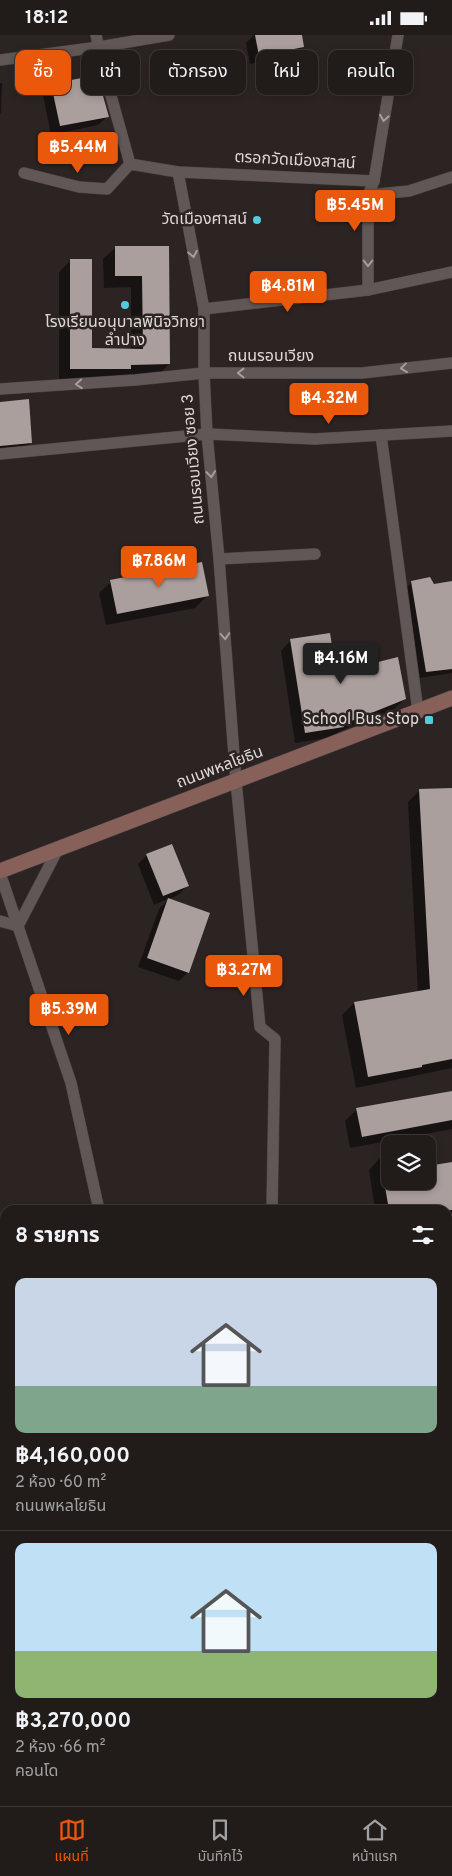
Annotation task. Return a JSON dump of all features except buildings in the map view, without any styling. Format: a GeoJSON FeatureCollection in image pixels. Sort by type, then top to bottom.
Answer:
{"type":"FeatureCollection","features":[{"type":"Feature","properties":{"kind":"main road","name":"ถนนพหลโยธิน"},"geometry":{"type":"LineString","coordinates":[[0,872],[452,698]]}},
{"type":"Feature","properties":{"kind":"street"},"geometry":{"type":"LineString","coordinates":[[24,173],[79,187],[107,189],[130,164],[102,67],[100,47],[96,35]]}},
{"type":"Feature","properties":{"kind":"street"},"geometry":{"type":"LineString","coordinates":[[0,60],[100,47],[169,35]]}},
{"type":"Feature","properties":{"kind":"street","name":"ตรอกวัดเมืองสาสน์"},"geometry":{"type":"LineString","coordinates":[[130,164],[178,172],[374,181],[398,35]]}},
{"type":"Feature","properties":{"kind":"street","name":"ถนนรอบเวียง ซอย 3"},"geometry":{"type":"LineString","coordinates":[[178,172],[204,309],[204,373],[207,434],[219,559],[236,781],[260,1027],[275,1039],[272,1205]]}},
{"type":"Feature","properties":{"kind":"street"},"geometry":{"type":"LineString","coordinates":[[368,195],[409,191],[452,177]]}},
{"type":"Feature","properties":{"kind":"street"},"geometry":{"type":"LineString","coordinates":[[368,290],[368,195],[374,181]]}},
{"type":"Feature","properties":{"kind":"street"},"geometry":{"type":"LineString","coordinates":[[204,309],[368,290],[452,272]]}},
{"type":"Feature","properties":{"kind":"street","name":"ถนนรอบเวียง"},"geometry":{"type":"LineString","coordinates":[[0,389],[135,380],[204,373],[362,373],[452,363]]}},
{"type":"Feature","properties":{"kind":"street"},"geometry":{"type":"LineString","coordinates":[[0,454],[207,434],[315,439],[452,431]]}},
{"type":"Feature","properties":{"kind":"street"},"geometry":{"type":"LineString","coordinates":[[381,435],[418,711]]}},
{"type":"Feature","properties":{"kind":"street"},"geometry":{"type":"LineString","coordinates":[[219,559],[315,554]]}},
{"type":"Feature","properties":{"kind":"street"},"geometry":{"type":"LineString","coordinates":[[18,926],[58,849]]}},
{"type":"Feature","properties":{"kind":"street"},"geometry":{"type":"LineString","coordinates":[[0,872],[71,1083],[99,1205]]}},
{"type":"Feature","properties":{"kind":"street"},"geometry":{"type":"LineString","coordinates":[[0,921],[18,926]]}},
{"type":"Feature","properties":{"kind":"place","name":"วัดเมืองศาสน์"},"geometry":{"type":"Point","coordinates":[257,220]}},
{"type":"Feature","properties":{"kind":"place","name":"โรงเรียนอนุบาลพินิจวิทยา ลำปาง"},"geometry":{"type":"Point","coordinates":[125,305]}},
{"type":"Feature","properties":{"kind":"place","name":"School Bus Stop"},"geometry":{"type":"Point","coordinates":[429,720]}}]}
